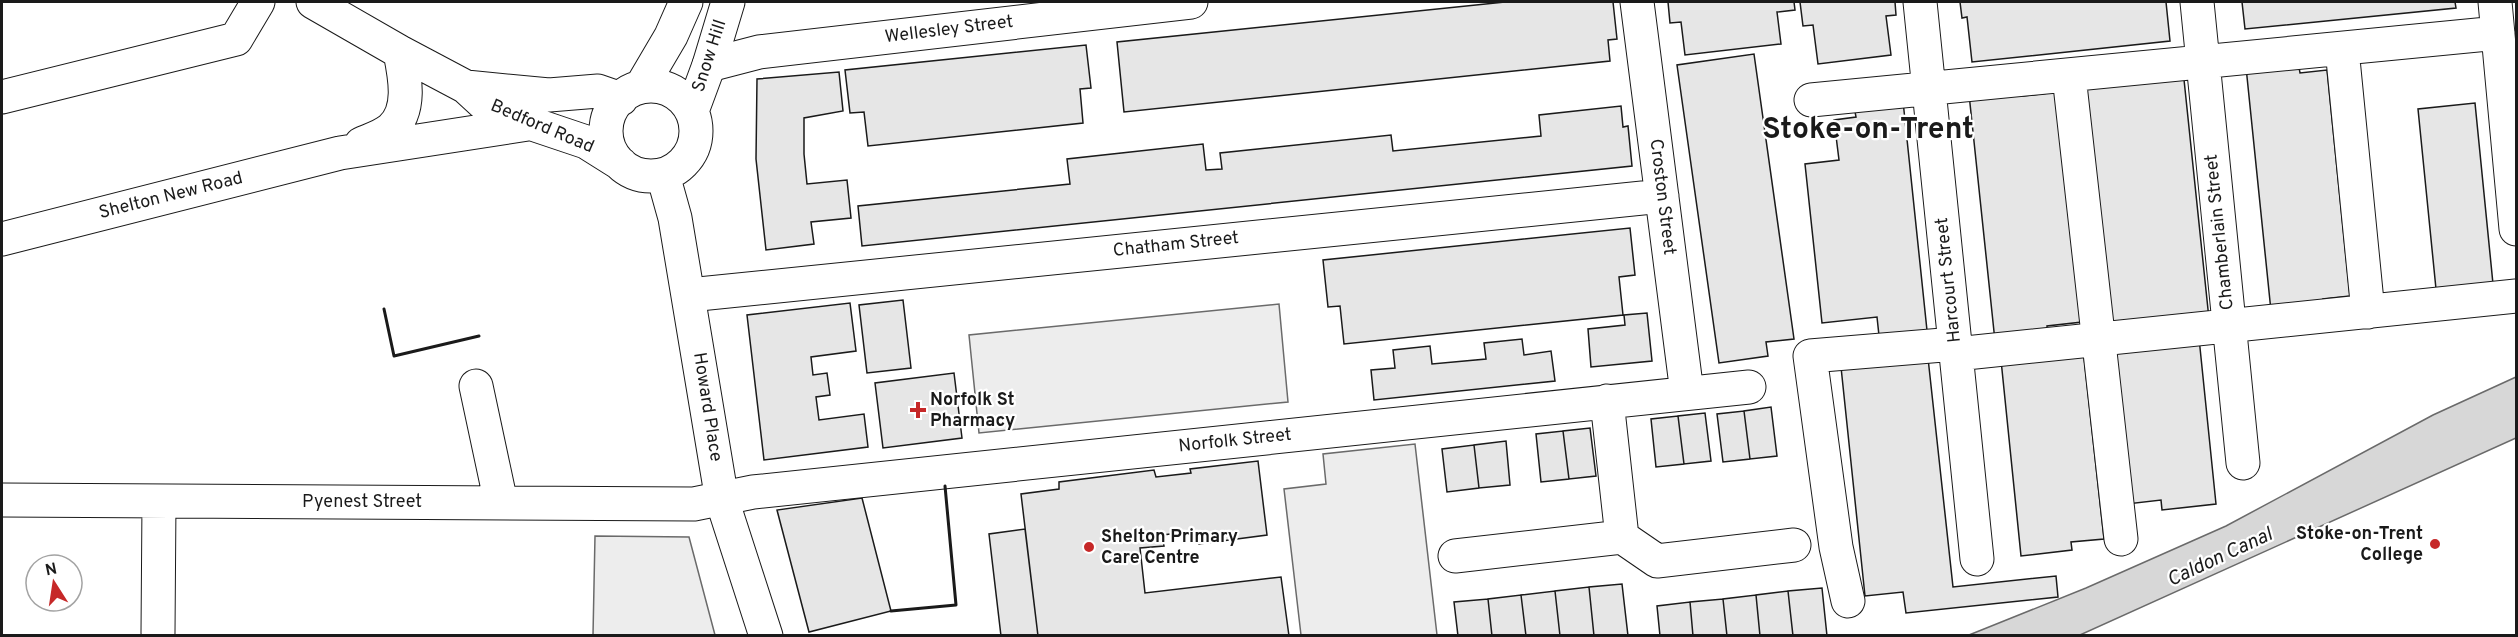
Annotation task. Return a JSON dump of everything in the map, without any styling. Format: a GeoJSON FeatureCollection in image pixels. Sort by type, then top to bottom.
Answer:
{"type":"FeatureCollection","features":[{"type":"Feature","properties":{"kind":"street"},"geometry":{"type":"LineString","coordinates":[[2,97],[236,39],[258,2]]}},
{"type":"Feature","properties":{"kind":"street","name":"Bedford Road"},"geometry":{"type":"LineString","coordinates":[[313,2],[466,87],[491,110],[586,142],[621,164]]}},
{"type":"Feature","properties":{"kind":"street"},"geometry":{"type":"LineString","coordinates":[[631,93],[656,86],[675,92],[692,111],[696,132],[690,154],[684,163],[663,175],[647,176],[634,172],[621,164],[610,149],[606,131],[609,115],[631,93],[671,36],[686,2]]}},
{"type":"Feature","properties":{"kind":"street","name":"Snow Hill"},"geometry":{"type":"LineString","coordinates":[[692,111],[728,2]]}},
{"type":"Feature","properties":{"kind":"street","name":"Wellesley Street"},"geometry":{"type":"LineString","coordinates":[[709,65],[759,52],[1191,2]]}},
{"type":"Feature","properties":{"kind":"street","name":"Croston Street"},"geometry":{"type":"LineString","coordinates":[[1636,2],[1687,393]]}},
{"type":"Feature","properties":{"kind":"street","name":"Harcourt Street"},"geometry":{"type":"LineString","coordinates":[[1920,2],[1977,559]]}},
{"type":"Feature","properties":{"kind":"street","name":"Chamberlain Street"},"geometry":{"type":"LineString","coordinates":[[2198,2],[2243,463]]}},
{"type":"Feature","properties":{"kind":"street"},"geometry":{"type":"LineString","coordinates":[[1811,100],[2342,49],[2497,17],[2516,226]]}},
{"type":"Feature","properties":{"kind":"street"},"geometry":{"type":"LineString","coordinates":[[2342,49],[2368,312]]}},
{"type":"Feature","properties":{"kind":"street","name":"Shelton New Road"},"geometry":{"type":"LineString","coordinates":[[340,153],[389,131],[400,120],[405,85],[400,52]]}},
{"type":"Feature","properties":{"kind":"street"},"geometry":{"type":"LineString","coordinates":[[2069,76],[2121,539]]}},
{"type":"Feature","properties":{"kind":"street","name":"Bedford Road"},"geometry":{"type":"LineString","coordinates":[[466,87],[549,95],[598,91],[631,93]]}},
{"type":"Feature","properties":{"kind":"street","name":"Shelton New Road"},"geometry":{"type":"LineString","coordinates":[[2,239],[340,153],[528,124]]}},
{"type":"Feature","properties":{"kind":"street","name":"Howard Place"},"geometry":{"type":"LineString","coordinates":[[663,175],[675,218],[689,295],[722,500],[766,636]]}},
{"type":"Feature","properties":{"kind":"street","name":"Chatham Street"},"geometry":{"type":"LineString","coordinates":[[689,295],[1662,196]]}},
{"type":"Feature","properties":{"kind":"street"},"geometry":{"type":"LineString","coordinates":[[1848,601],[1836,547],[1810,356],[2099,339],[2517,296]]}},
{"type":"Feature","properties":{"kind":"street"},"geometry":{"type":"LineString","coordinates":[[476,386],[501,503]]}},
{"type":"Feature","properties":{"kind":"street","name":"Norfolk Street"},"geometry":{"type":"LineString","coordinates":[[722,500],[764,490],[1749,387]]}},
{"type":"Feature","properties":{"kind":"street"},"geometry":{"type":"LineString","coordinates":[[1607,401],[1622,537]]}},
{"type":"Feature","properties":{"kind":"street","name":"Pyenest Street"},"geometry":{"type":"LineString","coordinates":[[2,500],[694,504],[722,500]]}},
{"type":"Feature","properties":{"kind":"street"},"geometry":{"type":"LineString","coordinates":[[158,633],[159,501]]}},
{"type":"Feature","properties":{"kind":"street"},"geometry":{"type":"LineString","coordinates":[[1455,556],[1622,537],[1657,561],[1794,545]]}},
{"type":"Feature","properties":{"kind":"shaded area"},"geometry":{"type":"Polygon","coordinates":[[[1279,304],[1288,402],[979,433],[969,335],[1279,304]]]}},
{"type":"Feature","properties":{"kind":"shaded area"},"geometry":{"type":"Polygon","coordinates":[[[1415,444],[1437,635],[1301,635],[1284,489],[1326,484],[1323,454],[1415,444]]]}},
{"type":"Feature","properties":{"kind":"shaded area"},"geometry":{"type":"Polygon","coordinates":[[[595,536],[689,537],[715,635],[593,635],[595,536]]]}},
{"type":"Feature","properties":{"kind":"water","name":"Caldon Canal"},"geometry":{"type":"Polygon","coordinates":[[[2516,377],[2516,438],[2080,635],[1969,635],[2086,588],[2226,526],[2433,415],[2516,377]]]}},
{"type":"Feature","properties":{"kind":"building"},"geometry":{"type":"Polygon","coordinates":[[[1505,2],[1613,2],[1617,39],[1608,40],[1610,61],[1124,112],[1117,42],[1505,2]]]}},
{"type":"Feature","properties":{"kind":"building"},"geometry":{"type":"Polygon","coordinates":[[[1668,2],[1794,2],[1795,10],[1777,12],[1781,44],[1685,55],[1681,22],[1670,23],[1668,2]]]}},
{"type":"Feature","properties":{"kind":"building"},"geometry":{"type":"Polygon","coordinates":[[[1800,2],[1895,2],[1896,15],[1886,16],[1891,55],[1818,64],[1813,25],[1803,26],[1800,2]]]}},
{"type":"Feature","properties":{"kind":"building"},"geometry":{"type":"Polygon","coordinates":[[[1960,2],[2166,2],[2170,41],[1972,62],[1967,17],[1962,18],[1960,2]]]}},
{"type":"Feature","properties":{"kind":"building"},"geometry":{"type":"Polygon","coordinates":[[[2242,2],[2455,2],[2456,8],[2245,29],[2242,2]]]}},
{"type":"Feature","properties":{"kind":"building"},"geometry":{"type":"Polygon","coordinates":[[[1086,45],[1091,88],[1080,89],[1083,123],[868,146],[864,112],[850,113],[845,70],[1086,45]]]}},
{"type":"Feature","properties":{"kind":"building"},"geometry":{"type":"Polygon","coordinates":[[[1754,54],[1794,339],[1766,342],[1768,356],[1719,363],[1677,65],[1754,54]]]}},
{"type":"Feature","properties":{"kind":"building"},"geometry":{"type":"Polygon","coordinates":[[[2298,62],[2300,73],[2327,70],[2350,296],[2323,299],[2324,305],[2271,311],[2246,67],[2298,62]]]}},
{"type":"Feature","properties":{"kind":"building"},"geometry":{"type":"Polygon","coordinates":[[[2183,70],[2209,319],[2110,322],[2085,89],[2183,70]]]}},
{"type":"Feature","properties":{"kind":"building"},"geometry":{"type":"Polygon","coordinates":[[[839,72],[843,111],[804,118],[804,154],[807,184],[847,180],[851,218],[811,222],[814,244],[766,250],[756,159],[757,79],[839,72]]]}},
{"type":"Feature","properties":{"kind":"building"},"geometry":{"type":"Polygon","coordinates":[[[2022,89],[2023,96],[2057,92],[2082,322],[2047,326],[2048,336],[1995,341],[1969,94],[2022,89]]]}},
{"type":"Feature","properties":{"kind":"building"},"geometry":{"type":"Polygon","coordinates":[[[1903,101],[1928,340],[1880,345],[1877,317],[1822,323],[1805,164],[1839,160],[1834,120],[1856,117],[1854,106],[1903,101]]]}},
{"type":"Feature","properties":{"kind":"building"},"geometry":{"type":"Polygon","coordinates":[[[2475,103],[2493,284],[2436,289],[2418,109],[2475,103]]]}},
{"type":"Feature","properties":{"kind":"building"},"geometry":{"type":"Polygon","coordinates":[[[1621,106],[1623,127],[1628,126],[1632,166],[862,246],[858,206],[1070,184],[1067,159],[1203,144],[1206,170],[1222,169],[1220,153],[1391,135],[1393,151],[1541,136],[1539,115],[1621,106]]]}},
{"type":"Feature","properties":{"kind":"building"},"geometry":{"type":"Polygon","coordinates":[[[1630,228],[1635,275],[1619,277],[1623,315],[1344,344],[1340,306],[1328,307],[1323,260],[1630,228]]]}},
{"type":"Feature","properties":{"kind":"building"},"geometry":{"type":"Polygon","coordinates":[[[903,300],[911,368],[867,373],[859,305],[903,300]]]}},
{"type":"Feature","properties":{"kind":"building"},"geometry":{"type":"Polygon","coordinates":[[[850,303],[856,351],[811,357],[813,375],[827,373],[830,395],[816,397],[819,420],[864,414],[868,447],[764,460],[747,315],[850,303]]]}},
{"type":"Feature","properties":{"kind":"building"},"geometry":{"type":"Polygon","coordinates":[[[1647,313],[1652,361],[1591,367],[1588,329],[1625,325],[1624,315],[1647,313]]]}},
{"type":"Feature","properties":{"kind":"building"},"geometry":{"type":"Polygon","coordinates":[[[2199,338],[2216,504],[2162,510],[2161,500],[2127,504],[2111,352],[2199,338]]]}},
{"type":"Feature","properties":{"kind":"building"},"geometry":{"type":"Polygon","coordinates":[[[1522,339],[1524,355],[1551,351],[1555,381],[1374,400],[1371,370],[1395,368],[1393,350],[1430,346],[1432,364],[1486,359],[1484,343],[1522,339]]]}},
{"type":"Feature","properties":{"kind":"building"},"geometry":{"type":"Polygon","coordinates":[[[2084,357],[2104,539],[2071,542],[2072,550],[2021,556],[2001,360],[2084,357]]]}},
{"type":"Feature","properties":{"kind":"building"},"geometry":{"type":"Polygon","coordinates":[[[1928,358],[1953,587],[2056,576],[2058,597],[1906,613],[1903,592],[1865,596],[1841,367],[1928,358]]]}},
{"type":"Feature","properties":{"kind":"building","name":"Norfolk St Pharmacy"},"geometry":{"type":"Polygon","coordinates":[[[954,373],[962,438],[883,448],[875,383],[954,373]]]}},
{"type":"Feature","properties":{"kind":"building"},"geometry":{"type":"Polygon","coordinates":[[[1771,407],[1777,456],[1750,459],[1744,411],[1771,407]]]}},
{"type":"Feature","properties":{"kind":"building"},"geometry":{"type":"Polygon","coordinates":[[[1744,411],[1750,459],[1723,462],[1717,414],[1744,411]]]}},
{"type":"Feature","properties":{"kind":"building"},"geometry":{"type":"Polygon","coordinates":[[[1705,413],[1711,461],[1684,464],[1678,416],[1705,413]]]}},
{"type":"Feature","properties":{"kind":"building"},"geometry":{"type":"Polygon","coordinates":[[[1678,416],[1684,464],[1656,467],[1651,419],[1678,416]]]}},
{"type":"Feature","properties":{"kind":"building"},"geometry":{"type":"Polygon","coordinates":[[[1590,428],[1596,476],[1569,479],[1563,431],[1590,428]]]}},
{"type":"Feature","properties":{"kind":"building"},"geometry":{"type":"Polygon","coordinates":[[[1563,431],[1569,479],[1541,482],[1536,434],[1563,431]]]}},
{"type":"Feature","properties":{"kind":"building"},"geometry":{"type":"Polygon","coordinates":[[[1506,441],[1510,485],[1479,488],[1474,445],[1506,441]]]}},
{"type":"Feature","properties":{"kind":"building"},"geometry":{"type":"Polygon","coordinates":[[[1474,445],[1479,488],[1447,492],[1442,449],[1474,445]]]}},
{"type":"Feature","properties":{"kind":"building","name":"Shelton Primary Care Centre"},"geometry":{"type":"Polygon","coordinates":[[[1258,461],[1267,535],[1199,544],[1198,531],[1162,535],[1164,546],[1140,548],[1145,593],[1281,577],[1289,636],[1038,636],[1021,494],[1059,489],[1059,482],[1154,470],[1156,477],[1191,473],[1190,469],[1258,461]]]}},
{"type":"Feature","properties":{"kind":"building"},"geometry":{"type":"Polygon","coordinates":[[[862,498],[891,611],[809,632],[777,510],[862,498]]]}},
{"type":"Feature","properties":{"kind":"building"},"geometry":{"type":"Polygon","coordinates":[[[1025,529],[1038,636],[1001,636],[989,534],[1025,529]]]}},
{"type":"Feature","properties":{"kind":"building"},"geometry":{"type":"Polygon","coordinates":[[[1622,584],[1628,636],[1594,636],[1589,587],[1622,584]]]}},
{"type":"Feature","properties":{"kind":"building"},"geometry":{"type":"Polygon","coordinates":[[[1589,587],[1594,636],[1560,636],[1555,591],[1589,587]]]}},
{"type":"Feature","properties":{"kind":"building"},"geometry":{"type":"Polygon","coordinates":[[[1822,588],[1827,636],[1793,636],[1788,591],[1822,588]]]}},
{"type":"Feature","properties":{"kind":"building"},"geometry":{"type":"Polygon","coordinates":[[[1555,591],[1560,636],[1526,636],[1521,595],[1555,591]]]}},
{"type":"Feature","properties":{"kind":"building"},"geometry":{"type":"Polygon","coordinates":[[[1788,591],[1793,636],[1760,636],[1756,595],[1788,591]]]}},
{"type":"Feature","properties":{"kind":"building"},"geometry":{"type":"Polygon","coordinates":[[[1521,595],[1526,636],[1492,636],[1488,599],[1521,595]]]}},
{"type":"Feature","properties":{"kind":"building"},"geometry":{"type":"Polygon","coordinates":[[[1756,595],[1760,636],[1727,636],[1723,599],[1756,595]]]}},
{"type":"Feature","properties":{"kind":"building"},"geometry":{"type":"Polygon","coordinates":[[[1488,599],[1492,636],[1458,636],[1454,602],[1488,599]]]}},
{"type":"Feature","properties":{"kind":"building"},"geometry":{"type":"Polygon","coordinates":[[[1723,599],[1727,636],[1693,636],[1690,602],[1723,599]]]}},
{"type":"Feature","properties":{"kind":"building"},"geometry":{"type":"Polygon","coordinates":[[[1690,602],[1693,636],[1660,636],[1657,606],[1690,602]]]}},
{"type":"Feature","properties":{"kind":"wall"},"geometry":{"type":"LineString","coordinates":[[384,309],[394,356],[479,336]]}},
{"type":"Feature","properties":{"kind":"wall"},"geometry":{"type":"LineString","coordinates":[[891,611],[956,605],[945,486]]}},
{"type":"Feature","properties":{"kind":"place","name":"Norfolk St Pharmacy"},"geometry":{"type":"Point","coordinates":[918,410]}},
{"type":"Feature","properties":{"kind":"place","name":"Stoke-on-Trent College"},"geometry":{"type":"Point","coordinates":[2435,544]}},
{"type":"Feature","properties":{"kind":"place","name":"Shelton Primary Care Centre"},"geometry":{"type":"Point","coordinates":[1089,547]}},
{"type":"Feature","properties":{"kind":"district","name":"Stoke-on-Trent"},"geometry":{"type":"Point","coordinates":[1868,130]}}]}
